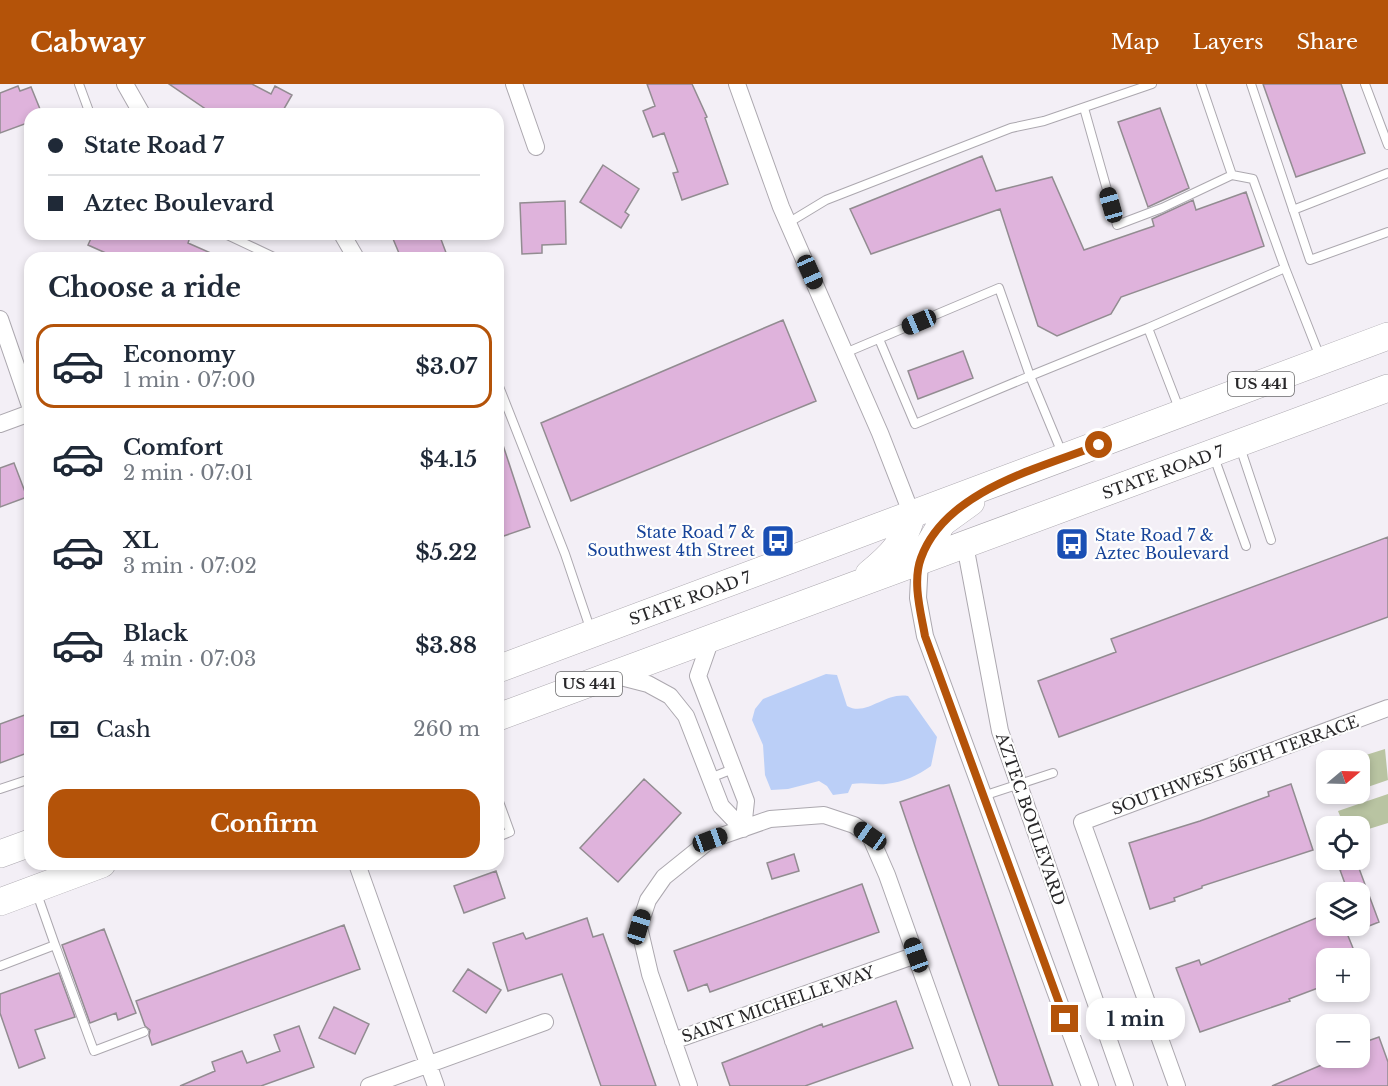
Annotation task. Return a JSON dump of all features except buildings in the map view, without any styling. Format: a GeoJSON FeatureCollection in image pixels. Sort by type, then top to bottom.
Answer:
{"type":"FeatureCollection","features":[{"type":"Feature","properties":{"kind":"main road","name":"STATE ROAD 7"},"geometry":{"type":"LineString","coordinates":[[504,667],[1388,336]]}},
{"type":"Feature","properties":{"kind":"main road","name":"STATE ROAD 7"},"geometry":{"type":"LineString","coordinates":[[504,715],[1388,388]]}},
{"type":"Feature","properties":{"kind":"main road"},"geometry":{"type":"LineString","coordinates":[[920,560],[942,523],[996,483]]}},
{"type":"Feature","properties":{"kind":"main road"},"geometry":{"type":"LineString","coordinates":[[855,586],[889,557],[905,538],[912,515]]}},
{"type":"Feature","properties":{"kind":"main road"},"geometry":{"type":"LineString","coordinates":[[0,854],[24,845]]}},
{"type":"Feature","properties":{"kind":"main road"},"geometry":{"type":"LineString","coordinates":[[0,902],[86,870]]}},
{"type":"Feature","properties":{"kind":"street"},"geometry":{"type":"LineString","coordinates":[[125,84],[139,108]]}},
{"type":"Feature","properties":{"kind":"street"},"geometry":{"type":"LineString","coordinates":[[514,84],[536,147]]}},
{"type":"Feature","properties":{"kind":"street"},"geometry":{"type":"LineString","coordinates":[[737,84],[788,223],[912,515]]}},
{"type":"Feature","properties":{"kind":"street"},"geometry":{"type":"LineString","coordinates":[[0,319],[24,389]]}},
{"type":"Feature","properties":{"kind":"street"},"geometry":{"type":"LineString","coordinates":[[0,424],[24,415]]}},
{"type":"Feature","properties":{"kind":"street","name":"AZTEC BOULEVARD"},"geometry":{"type":"LineString","coordinates":[[965,545],[992,700],[1019,784],[1125,1086]]}},
{"type":"Feature","properties":{"kind":"street"},"geometry":{"type":"LineString","coordinates":[[920,560],[918,598],[925,636],[1090,1086]]}},
{"type":"Feature","properties":{"kind":"street"},"geometry":{"type":"LineString","coordinates":[[711,639],[698,676],[746,801],[743,828]]}},
{"type":"Feature","properties":{"kind":"street"},"geometry":{"type":"LineString","coordinates":[[612,675],[648,684],[670,696],[686,716],[721,806],[743,828]]}},
{"type":"Feature","properties":{"kind":"street","name":"SOUTHWEST 56TH TERRACE"},"geometry":{"type":"LineString","coordinates":[[1177,1086],[1082,822],[1388,708]]}},
{"type":"Feature","properties":{"kind":"street"},"geometry":{"type":"LineString","coordinates":[[689,1086],[650,974],[639,927],[648,900],[664,877],[710,840],[770,819],[824,815],[854,825],[870,836],[887,875],[962,1086]]}},
{"type":"Feature","properties":{"kind":"street"},"geometry":{"type":"LineString","coordinates":[[362,870],[436,1086]]}},
{"type":"Feature","properties":{"kind":"street","name":"SAINT MICHELLE WAY"},"geometry":{"type":"LineString","coordinates":[[673,1041],[916,955]]}},
{"type":"Feature","properties":{"kind":"street"},"geometry":{"type":"LineString","coordinates":[[369,1086],[545,1022]]}},
{"type":"Feature","properties":{"kind":"lane"},"geometry":{"type":"LineString","coordinates":[[79,84],[88,108]]}},
{"type":"Feature","properties":{"kind":"lane"},"geometry":{"type":"LineString","coordinates":[[788,223],[837,196],[1011,128],[1044,121],[1152,84]]}},
{"type":"Feature","properties":{"kind":"lane"},"geometry":{"type":"LineString","coordinates":[[1201,84],[1232,175]]}},
{"type":"Feature","properties":{"kind":"lane"},"geometry":{"type":"LineString","coordinates":[[1251,84],[1310,260],[1388,232]]}},
{"type":"Feature","properties":{"kind":"lane"},"geometry":{"type":"LineString","coordinates":[[1365,84],[1388,145]]}},
{"type":"Feature","properties":{"kind":"lane"},"geometry":{"type":"LineString","coordinates":[[1084,108],[1117,225],[1162,208],[1232,175],[1253,179],[1322,361]]}},
{"type":"Feature","properties":{"kind":"lane"},"geometry":{"type":"LineString","coordinates":[[1293,210],[1388,174]]}},
{"type":"Feature","properties":{"kind":"lane"},"geometry":{"type":"LineString","coordinates":[[238,240],[263,252]]}},
{"type":"Feature","properties":{"kind":"lane"},"geometry":{"type":"LineString","coordinates":[[879,339],[915,424],[1148,328],[1285,268]]}},
{"type":"Feature","properties":{"kind":"lane"},"geometry":{"type":"LineString","coordinates":[[845,353],[999,288],[1030,376],[1064,459]]}},
{"type":"Feature","properties":{"kind":"lane"},"geometry":{"type":"LineString","coordinates":[[1148,328],[1182,414]]}},
{"type":"Feature","properties":{"kind":"lane"},"geometry":{"type":"LineString","coordinates":[[504,399],[566,554],[592,634]]}},
{"type":"Feature","properties":{"kind":"lane"},"geometry":{"type":"LineString","coordinates":[[1239,444],[1271,540]]}},
{"type":"Feature","properties":{"kind":"lane"},"geometry":{"type":"LineString","coordinates":[[1212,454],[1246,546]]}},
{"type":"Feature","properties":{"kind":"lane"},"geometry":{"type":"LineString","coordinates":[[710,778],[733,769]]}},
{"type":"Feature","properties":{"kind":"lane"},"geometry":{"type":"LineString","coordinates":[[983,796],[1053,773]]}},
{"type":"Feature","properties":{"kind":"lane"},"geometry":{"type":"LineString","coordinates":[[0,789],[24,780]]}},
{"type":"Feature","properties":{"kind":"lane"},"geometry":{"type":"LineString","coordinates":[[504,816],[510,832],[504,834]]}},
{"type":"Feature","properties":{"kind":"lane"},"geometry":{"type":"LineString","coordinates":[[35,889],[94,1052],[144,1032]]}},
{"type":"Feature","properties":{"kind":"lane"},"geometry":{"type":"LineString","coordinates":[[0,966],[55,945]]}},
{"type":"Feature","properties":{"kind":"green space"},"geometry":{"type":"Polygon","coordinates":[[[1385,749],[1388,780],[1370,786],[1370,754],[1385,749]]]}},
{"type":"Feature","properties":{"kind":"green space"},"geometry":{"type":"Polygon","coordinates":[[[1388,794],[1388,823],[1370,829],[1370,816],[1340,816],[1338,811],[1359,804],[1370,804],[1370,800],[1388,794]]]}},
{"type":"Feature","properties":{"kind":"water"},"geometry":{"type":"Polygon","coordinates":[[[826,674],[837,675],[847,706],[854,709],[869,707],[891,697],[908,696],[937,737],[931,766],[899,782],[852,784],[848,793],[833,795],[827,786],[819,781],[788,789],[771,790],[765,775],[763,745],[752,720],[755,709],[763,699],[826,674]]]}},
{"type":"Feature","properties":{"kind":"place","name":"State Road 7 & Southwest 4th Street"},"geometry":{"type":"Point","coordinates":[778,541]}},
{"type":"Feature","properties":{"kind":"place","name":"State Road 7 & Aztec Boulevard"},"geometry":{"type":"Point","coordinates":[1072,544]}},
{"type":"Feature","properties":{"kind":"route"},"geometry":{"type":"LineString","coordinates":[[1065,1019],[925,636],[918,598],[920,560],[942,523],[996,483],[1099,445]]}}]}
